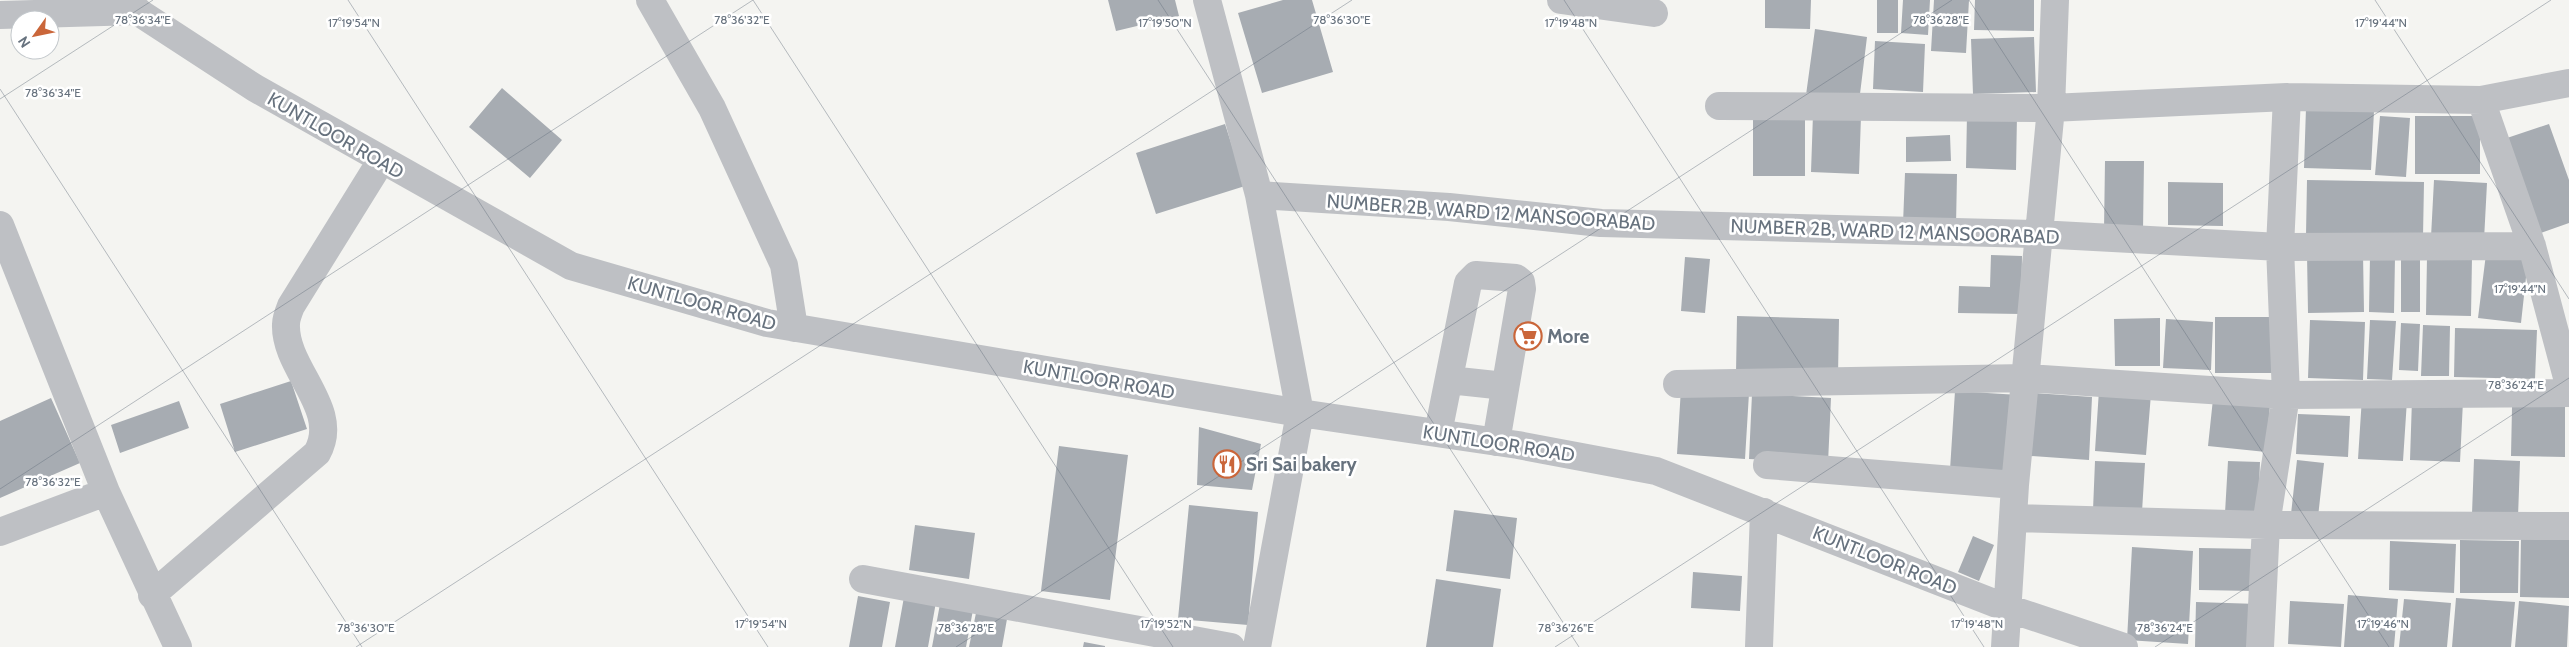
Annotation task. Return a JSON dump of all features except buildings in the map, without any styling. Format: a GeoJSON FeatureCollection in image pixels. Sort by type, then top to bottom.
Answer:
{"type":"FeatureCollection","features":[{"type":"Feature","properties":{"kind":"street"},"geometry":{"type":"LineString","coordinates":[[650,0],[712,108],[784,265],[794,328]]}},
{"type":"Feature","properties":{"kind":"street"},"geometry":{"type":"LineString","coordinates":[[1207,0],[1259,196],[1300,413],[1257,647]]}},
{"type":"Feature","properties":{"kind":"street"},"geometry":{"type":"LineString","coordinates":[[1560,0],[1654,13]]}},
{"type":"Feature","properties":{"kind":"street"},"geometry":{"type":"LineString","coordinates":[[2005,647],[2015,484],[2051,108],[2055,0]]}},
{"type":"Feature","properties":{"kind":"street"},"geometry":{"type":"LineString","coordinates":[[0,15],[129,6]]}},
{"type":"Feature","properties":{"kind":"street","name":"KUNTLOOR ROAD"},"geometry":{"type":"LineString","coordinates":[[129,6],[255,88],[381,161],[571,266],[767,323],[1300,413],[1496,442],[1656,471],[2007,608],[2124,647]]}},
{"type":"Feature","properties":{"kind":"street"},"geometry":{"type":"LineString","coordinates":[[1719,106],[2051,108],[2287,97],[2481,100],[2569,83]]}},
{"type":"Feature","properties":{"kind":"street"},"geometry":{"type":"LineString","coordinates":[[2260,647],[2266,525],[2286,395],[2280,247],[2287,97]]}},
{"type":"Feature","properties":{"kind":"street"},"geometry":{"type":"LineString","coordinates":[[2481,100],[2532,246],[2569,385]]}},
{"type":"Feature","properties":{"kind":"street"},"geometry":{"type":"LineString","coordinates":[[152,595],[317,453],[321,445],[321,412],[289,348],[285,324],[291,306],[381,161]]}},
{"type":"Feature","properties":{"kind":"street","name":"NUMBER 2B, WARD 12 MANSOORABAD"},"geometry":{"type":"LineString","coordinates":[[1259,196],[1449,207],[1601,224],[2038,234],[2280,247],[2532,246]]}},
{"type":"Feature","properties":{"kind":"street"},"geometry":{"type":"LineString","coordinates":[[0,225],[106,492],[152,595],[178,647]]}},
{"type":"Feature","properties":{"kind":"street"},"geometry":{"type":"LineString","coordinates":[[1438,433],[1468,283],[1476,275],[1516,278],[1521,282],[1522,289],[1496,442]]}},
{"type":"Feature","properties":{"kind":"street"},"geometry":{"type":"LineString","coordinates":[[1677,384],[2026,378],[2286,395],[2569,392]]}},
{"type":"Feature","properties":{"kind":"street"},"geometry":{"type":"LineString","coordinates":[[1449,380],[1505,386]]}},
{"type":"Feature","properties":{"kind":"street"},"geometry":{"type":"LineString","coordinates":[[1767,465],[2015,484]]}},
{"type":"Feature","properties":{"kind":"street"},"geometry":{"type":"LineString","coordinates":[[0,532],[106,492]]}},
{"type":"Feature","properties":{"kind":"street"},"geometry":{"type":"LineString","coordinates":[[1759,647],[1764,512]]}},
{"type":"Feature","properties":{"kind":"street"},"geometry":{"type":"LineString","coordinates":[[2014,518],[2266,525],[2569,526]]}},
{"type":"Feature","properties":{"kind":"street"},"geometry":{"type":"LineString","coordinates":[[863,579],[1231,647]]}},
{"type":"Feature","properties":{"kind":"place","name":"More"},"geometry":{"type":"Point","coordinates":[1528,336]}},
{"type":"Feature","properties":{"kind":"place","name":"Sri Sai bakery"},"geometry":{"type":"Point","coordinates":[1227,464]}}]}
